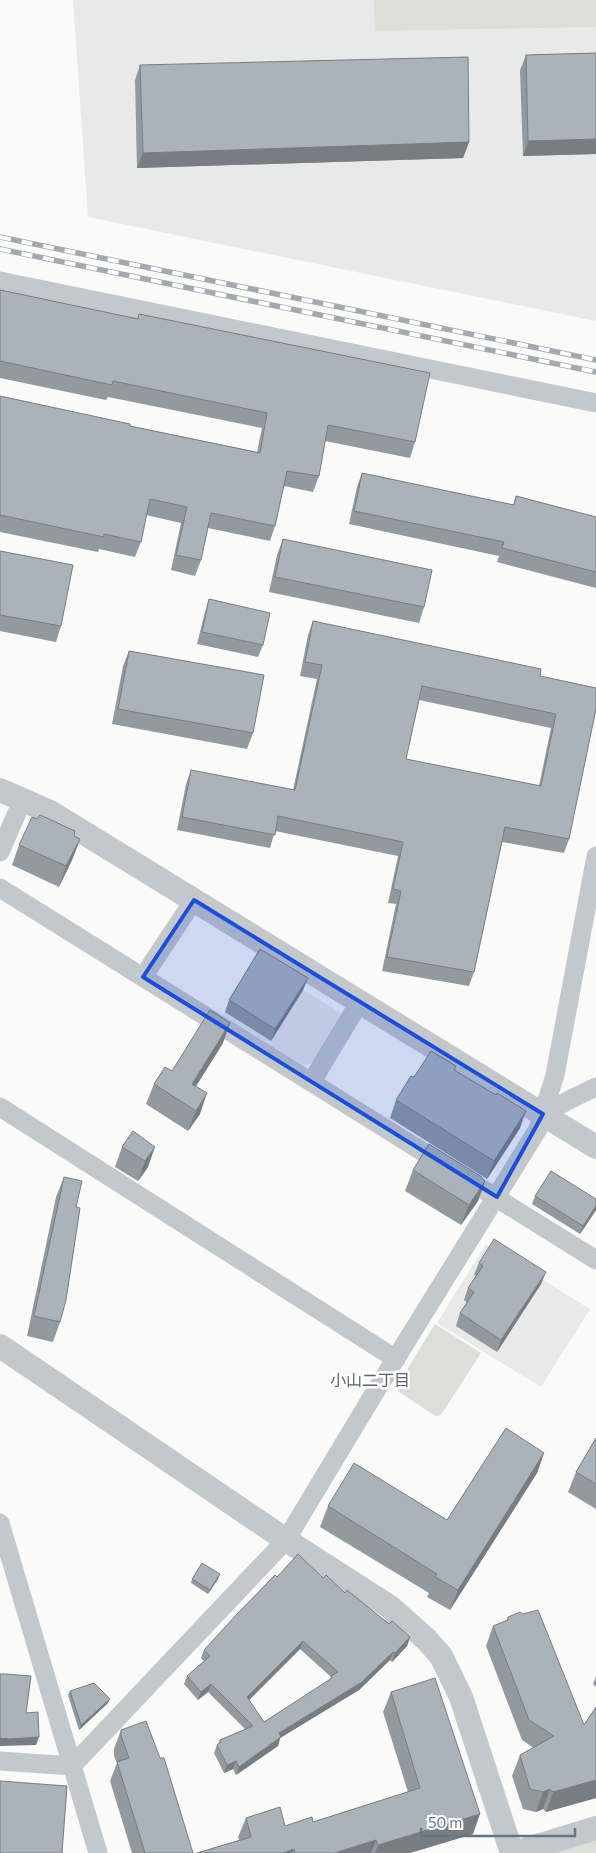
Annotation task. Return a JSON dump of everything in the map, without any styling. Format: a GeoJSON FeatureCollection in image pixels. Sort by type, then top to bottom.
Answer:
{"type":"FeatureCollection","features":[{"type":"Feature","properties":{"kind":"street"},"geometry":{"type":"LineString","coordinates":[[0,281],[596,403]]}},
{"type":"Feature","properties":{"kind":"street"},"geometry":{"type":"LineString","coordinates":[[0,790],[50,812],[596,1147]]}},
{"type":"Feature","properties":{"kind":"street"},"geometry":{"type":"LineString","coordinates":[[0,852],[23,799]]}},
{"type":"Feature","properties":{"kind":"street"},"geometry":{"type":"LineString","coordinates":[[72,1766],[286,1540],[538,1129],[554,1075],[596,856]]}},
{"type":"Feature","properties":{"kind":"street"},"geometry":{"type":"LineString","coordinates":[[0,888],[596,1260]]}},
{"type":"Feature","properties":{"kind":"street"},"geometry":{"type":"LineString","coordinates":[[143,977],[194,900]]}},
{"type":"Feature","properties":{"kind":"street"},"geometry":{"type":"LineString","coordinates":[[312,1081],[359,1003]]}},
{"type":"Feature","properties":{"kind":"street"},"geometry":{"type":"LineString","coordinates":[[543,1114],[570,1099],[596,1088]]}},
{"type":"Feature","properties":{"kind":"street"},"geometry":{"type":"LineString","coordinates":[[0,1107],[396,1359]]}},
{"type":"Feature","properties":{"kind":"street"},"geometry":{"type":"LineString","coordinates":[[0,1346],[411,1624],[441,1656],[453,1678],[467,1711],[513,1853],[596,1828]]}},
{"type":"Feature","properties":{"kind":"street"},"geometry":{"type":"LineString","coordinates":[[0,1523],[98,1853]]}},
{"type":"Feature","properties":{"kind":"street"},"geometry":{"type":"LineString","coordinates":[[0,1761],[72,1766]]}},
{"type":"Feature","properties":{"kind":"highlighted area"},"geometry":{"type":"Polygon","coordinates":[[[194,900],[543,1114],[497,1197],[143,977],[194,900]]]}},
{"type":"Feature","properties":{"kind":"shaded area"},"geometry":{"type":"Polygon","coordinates":[[[73,0],[596,0],[596,321],[88,217],[73,0]]]}},
{"type":"Feature","properties":{"kind":"shaded area"},"geometry":{"type":"Polygon","coordinates":[[[374,0],[596,0],[596,27],[375,31],[374,0]]]}},
{"type":"Feature","properties":{"kind":"shaded area"},"geometry":{"type":"Polygon","coordinates":[[[256,961],[342,1014],[312,1063],[303,1066],[222,1017],[256,961]]]}},
{"type":"Feature","properties":{"kind":"shaded area"},"geometry":{"type":"Polygon","coordinates":[[[486,1244],[590,1309],[541,1387],[437,1323],[486,1244]]]}},
{"type":"Feature","properties":{"kind":"shaded area"},"geometry":{"type":"Polygon","coordinates":[[[435,1324],[481,1353],[441,1415],[435,1416],[395,1389],[435,1324]]]}},
{"type":"Feature","properties":{"kind":"shaded area"},"geometry":{"type":"Polygon","coordinates":[[[596,1840],[596,1853],[554,1853],[596,1840]]]}},
{"type":"Feature","properties":{"kind":"building"},"geometry":{"type":"Polygon","coordinates":[[[596,53],[596,139],[528,141],[526,55],[596,53]]]}},
{"type":"Feature","properties":{"kind":"building"},"geometry":{"type":"Polygon","coordinates":[[[468,57],[469,142],[143,153],[140,65],[468,57]]]}},
{"type":"Feature","properties":{"kind":"building"},"geometry":{"type":"Polygon","coordinates":[[[0,290],[138,319],[139,314],[430,373],[415,442],[328,425],[319,476],[287,471],[275,526],[211,513],[201,560],[176,555],[187,507],[150,499],[141,542],[104,534],[104,537],[0,515],[0,396],[260,453],[267,413],[113,381],[112,385],[0,361],[0,290]]]}},
{"type":"Feature","properties":{"kind":"building"},"geometry":{"type":"Polygon","coordinates":[[[362,473],[514,505],[516,496],[596,517],[596,572],[502,548],[504,542],[354,511],[362,473]]]}},
{"type":"Feature","properties":{"kind":"building"},"geometry":{"type":"Polygon","coordinates":[[[283,539],[432,570],[424,607],[275,577],[283,539]]]}},
{"type":"Feature","properties":{"kind":"building"},"geometry":{"type":"Polygon","coordinates":[[[0,551],[73,565],[61,626],[0,615],[0,551]]]}},
{"type":"Feature","properties":{"kind":"building"},"geometry":{"type":"Polygon","coordinates":[[[209,599],[270,613],[263,645],[202,632],[209,599]]]}},
{"type":"Feature","properties":{"kind":"building"},"geometry":{"type":"Polygon","coordinates":[[[313,621],[541,669],[540,676],[596,688],[596,709],[569,839],[505,827],[474,972],[387,957],[401,891],[393,889],[403,842],[278,816],[275,835],[182,817],[191,770],[295,790],[322,665],[305,662],[313,621]],[[422,686],[406,759],[541,786],[556,714],[422,686]]]}},
{"type":"Feature","properties":{"kind":"building"},"geometry":{"type":"Polygon","coordinates":[[[129,651],[264,675],[253,733],[118,709],[129,651]]]}},
{"type":"Feature","properties":{"kind":"building"},"geometry":{"type":"Polygon","coordinates":[[[40,815],[75,831],[74,836],[80,839],[66,866],[19,845],[32,817],[37,819],[40,815]]]}},
{"type":"Feature","properties":{"kind":"building"},"geometry":{"type":"Polygon","coordinates":[[[260,949],[308,978],[275,1029],[229,1000],[260,949]]]}},
{"type":"Feature","properties":{"kind":"building"},"geometry":{"type":"Polygon","coordinates":[[[210,1010],[230,1023],[192,1084],[207,1093],[196,1111],[154,1084],[165,1067],[172,1071],[210,1010]]]}},
{"type":"Feature","properties":{"kind":"building"},"geometry":{"type":"Polygon","coordinates":[[[431,1051],[456,1066],[454,1070],[526,1111],[494,1161],[396,1100],[411,1076],[414,1077],[431,1051]]]}},
{"type":"Feature","properties":{"kind":"building"},"geometry":{"type":"Polygon","coordinates":[[[133,1131],[155,1147],[145,1161],[122,1147],[133,1131]]]}},
{"type":"Feature","properties":{"kind":"building"},"geometry":{"type":"Polygon","coordinates":[[[429,1144],[482,1177],[485,1181],[469,1205],[413,1170],[429,1144]]]}},
{"type":"Feature","properties":{"kind":"building"},"geometry":{"type":"Polygon","coordinates":[[[551,1171],[596,1199],[596,1206],[583,1226],[535,1196],[551,1171]]]}},
{"type":"Feature","properties":{"kind":"building"},"geometry":{"type":"Polygon","coordinates":[[[64,1177],[82,1181],[76,1207],[80,1208],[66,1300],[60,1322],[34,1316],[64,1177]]]}},
{"type":"Feature","properties":{"kind":"building"},"geometry":{"type":"Polygon","coordinates":[[[494,1239],[546,1272],[501,1340],[460,1313],[474,1292],[468,1288],[483,1266],[479,1263],[494,1239]]]}},
{"type":"Feature","properties":{"kind":"building"},"geometry":{"type":"Polygon","coordinates":[[[506,1428],[544,1453],[458,1590],[435,1577],[437,1574],[328,1506],[354,1463],[447,1520],[506,1428]]]}},
{"type":"Feature","properties":{"kind":"building"},"geometry":{"type":"Polygon","coordinates":[[[596,1438],[596,1484],[576,1472],[596,1438]]]}},
{"type":"Feature","properties":{"kind":"building"},"geometry":{"type":"Polygon","coordinates":[[[298,1554],[323,1578],[326,1575],[345,1593],[347,1590],[389,1624],[392,1621],[410,1637],[362,1682],[279,1733],[281,1737],[239,1767],[236,1761],[227,1765],[217,1745],[221,1742],[220,1740],[253,1726],[211,1684],[201,1692],[187,1676],[210,1656],[204,1650],[275,1575],[277,1577],[298,1554]],[[303,1641],[247,1697],[264,1722],[332,1678],[331,1676],[338,1672],[303,1641]]]}},
{"type":"Feature","properties":{"kind":"building"},"geometry":{"type":"Polygon","coordinates":[[[202,1563],[220,1574],[210,1590],[192,1579],[202,1563]]]}},
{"type":"Feature","properties":{"kind":"building"},"geometry":{"type":"Polygon","coordinates":[[[538,1610],[584,1725],[596,1707],[596,1780],[553,1792],[550,1789],[543,1792],[530,1789],[520,1755],[554,1736],[529,1720],[493,1626],[508,1620],[508,1617],[520,1612],[523,1614],[538,1610]]]}},
{"type":"Feature","properties":{"kind":"building"},"geometry":{"type":"Polygon","coordinates":[[[0,1674],[31,1676],[26,1713],[38,1712],[39,1737],[0,1738],[0,1674]]]}},
{"type":"Feature","properties":{"kind":"building"},"geometry":{"type":"Polygon","coordinates":[[[435,1678],[480,1814],[378,1845],[376,1840],[335,1853],[295,1853],[294,1849],[283,1853],[197,1853],[251,1837],[246,1818],[280,1807],[285,1826],[312,1817],[313,1822],[420,1788],[391,1692],[435,1678]]]}},
{"type":"Feature","properties":{"kind":"building"},"geometry":{"type":"Polygon","coordinates":[[[94,1683],[110,1699],[81,1725],[70,1691],[94,1683]]]}},
{"type":"Feature","properties":{"kind":"building"},"geometry":{"type":"Polygon","coordinates":[[[146,1721],[160,1758],[164,1758],[193,1853],[145,1853],[117,1762],[129,1758],[121,1736],[121,1730],[146,1721]]]}},
{"type":"Feature","properties":{"kind":"building"},"geometry":{"type":"Polygon","coordinates":[[[0,1781],[67,1786],[62,1853],[0,1853],[0,1781]]]}},
{"type":"Feature","properties":{"kind":"railway"},"geometry":{"type":"LineString","coordinates":[[0,237],[596,360]]}},
{"type":"Feature","properties":{"kind":"railway"},"geometry":{"type":"LineString","coordinates":[[0,249],[596,372]]}},
{"type":"Feature","properties":{"kind":"district","name":"小山二丁目"},"geometry":{"type":"Point","coordinates":[370,1379]}}]}
